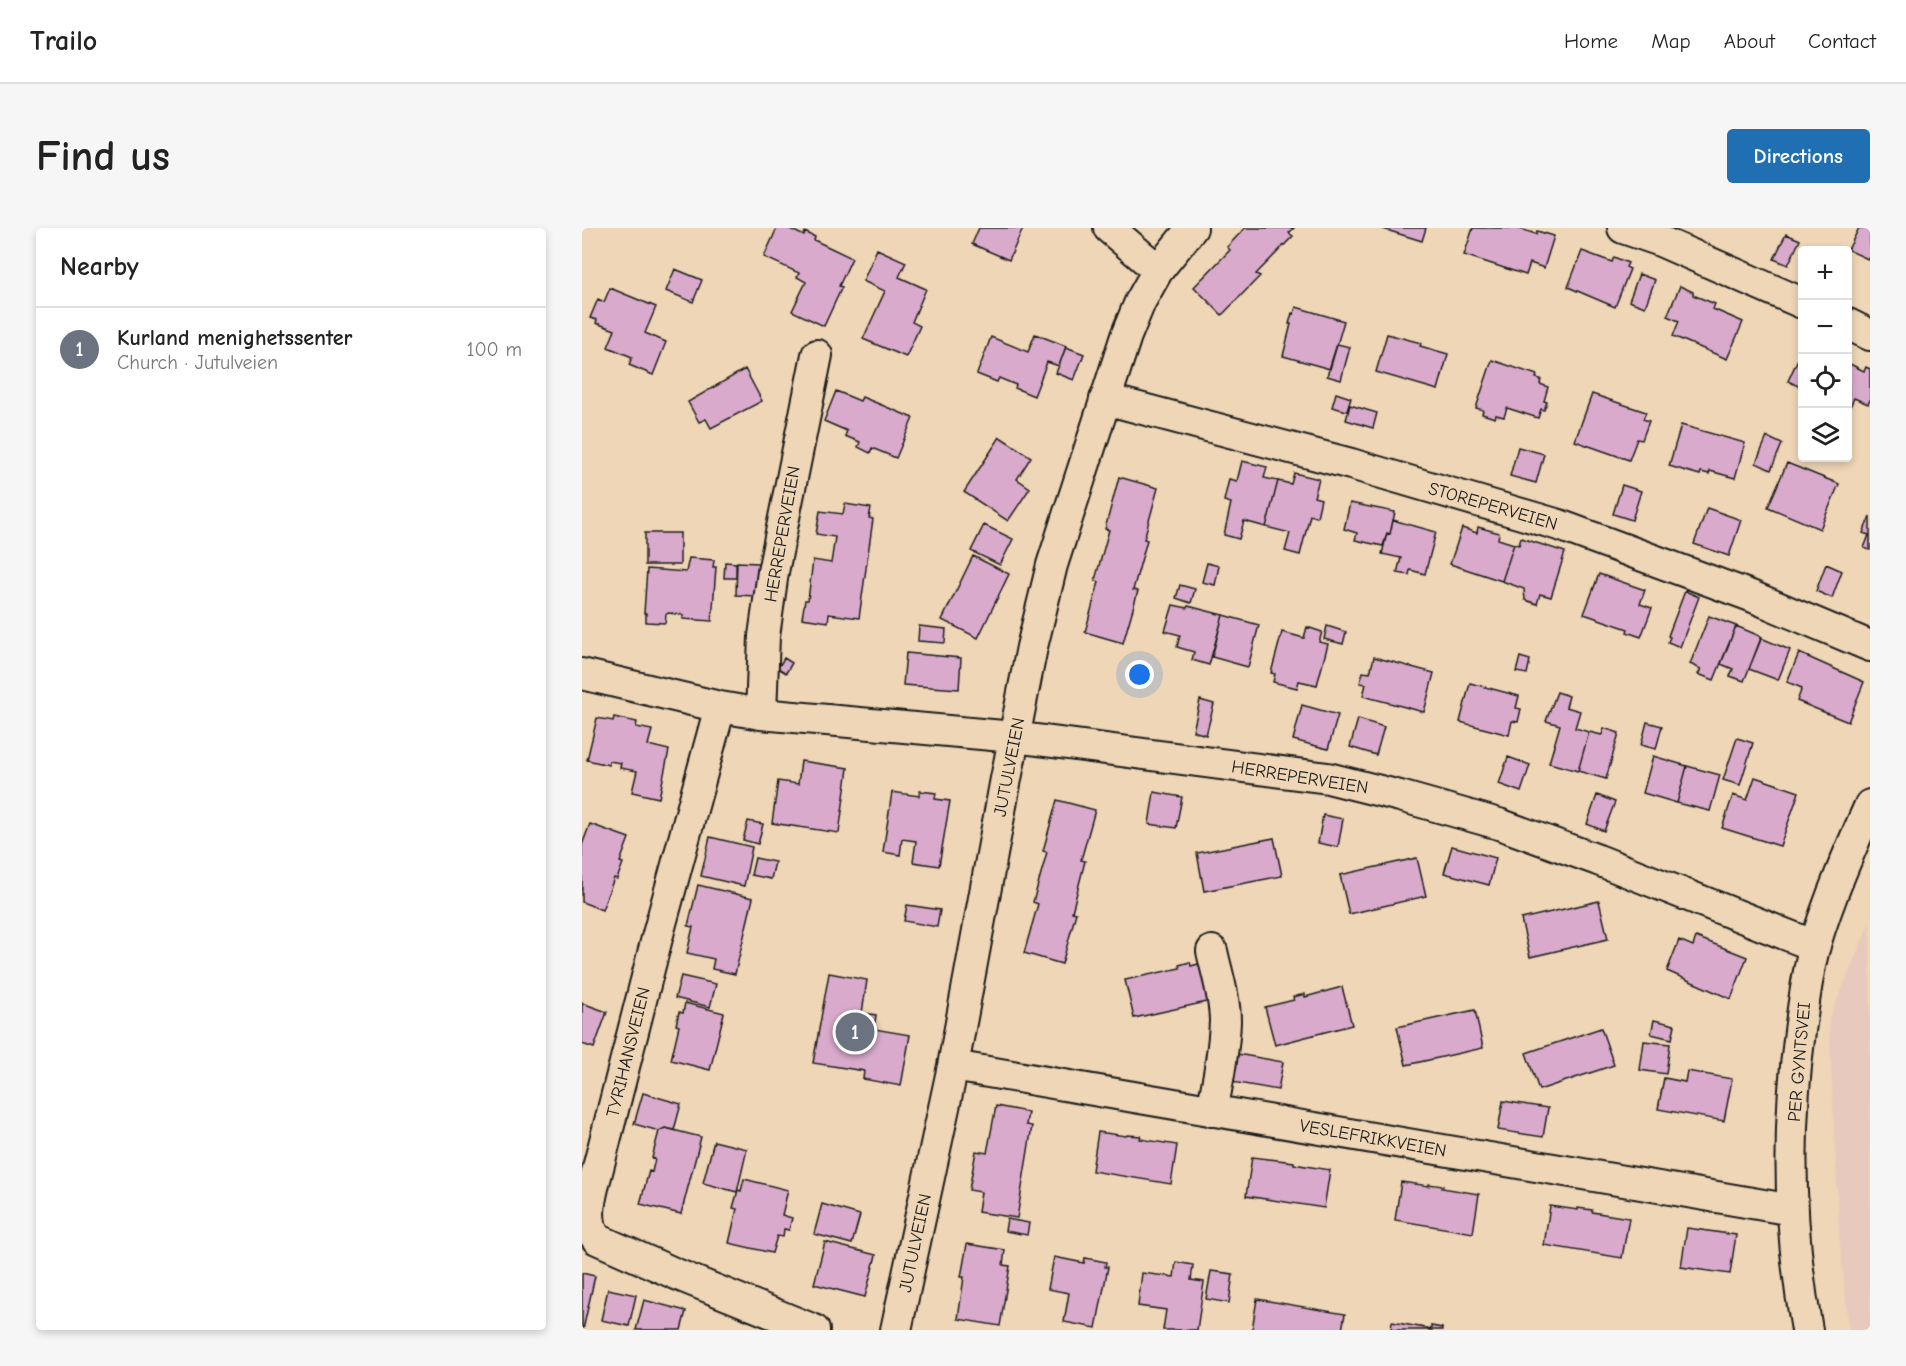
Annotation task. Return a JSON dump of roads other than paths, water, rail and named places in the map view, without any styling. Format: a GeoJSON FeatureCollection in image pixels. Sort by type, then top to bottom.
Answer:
{"type":"FeatureCollection","features":[{"type":"Feature","properties":{"kind":"street"},"geometry":{"type":"LineString","coordinates":[[1109,228],[1158,270]]}},
{"type":"Feature","properties":{"kind":"street","name":"JUTULVEIEN"},"geometry":{"type":"LineString","coordinates":[[896,1330],[954,1066],[1014,736],[1052,565],[1105,399],[1140,302],[1158,270],[1192,228]]}},
{"type":"Feature","properties":{"kind":"street"},"geometry":{"type":"LineString","coordinates":[[1623,228],[1658,240],[1798,301]]}},
{"type":"Feature","properties":{"kind":"street"},"geometry":{"type":"LineString","coordinates":[[1852,326],[1870,335]]}},
{"type":"Feature","properties":{"kind":"street","name":"HERREPERVEIEN"},"geometry":{"type":"LineString","coordinates":[[761,714],[764,636],[773,572],[817,355]]}},
{"type":"Feature","properties":{"kind":"street","name":"STOREPERVEIEN"},"geometry":{"type":"LineString","coordinates":[[1105,399],[1351,464],[1559,525],[1741,592],[1870,646]]}},
{"type":"Feature","properties":{"kind":"street","name":"HERREPERVEIEN"},"geometry":{"type":"LineString","coordinates":[[582,674],[720,707],[761,714],[1014,736],[1328,778],[1499,824],[1587,856],[1815,946]]}},
{"type":"Feature","properties":{"kind":"street","name":"TYRIHANSVEIEN"},"geometry":{"type":"LineString","coordinates":[[720,707],[585,1211],[591,1232],[597,1239],[814,1330]]}},
{"type":"Feature","properties":{"kind":"street","name":"PER GYNTSVEI"},"geometry":{"type":"LineString","coordinates":[[1807,1330],[1801,1298],[1793,1210],[1796,1065],[1803,1007],[1815,946],[1870,805]]}},
{"type":"Feature","properties":{"kind":"street"},"geometry":{"type":"LineString","coordinates":[[1212,951],[1222,991],[1225,1020],[1212,1111]]}},
{"type":"Feature","properties":{"kind":"street","name":"VESLEFRIKKVEIEN"},"geometry":{"type":"LineString","coordinates":[[954,1066],[1793,1210]]}},
{"type":"Feature","properties":{"kind":"place","name":"Kurland menighetssenter"},"geometry":{"type":"Point","coordinates":[855,1032]}}]}
